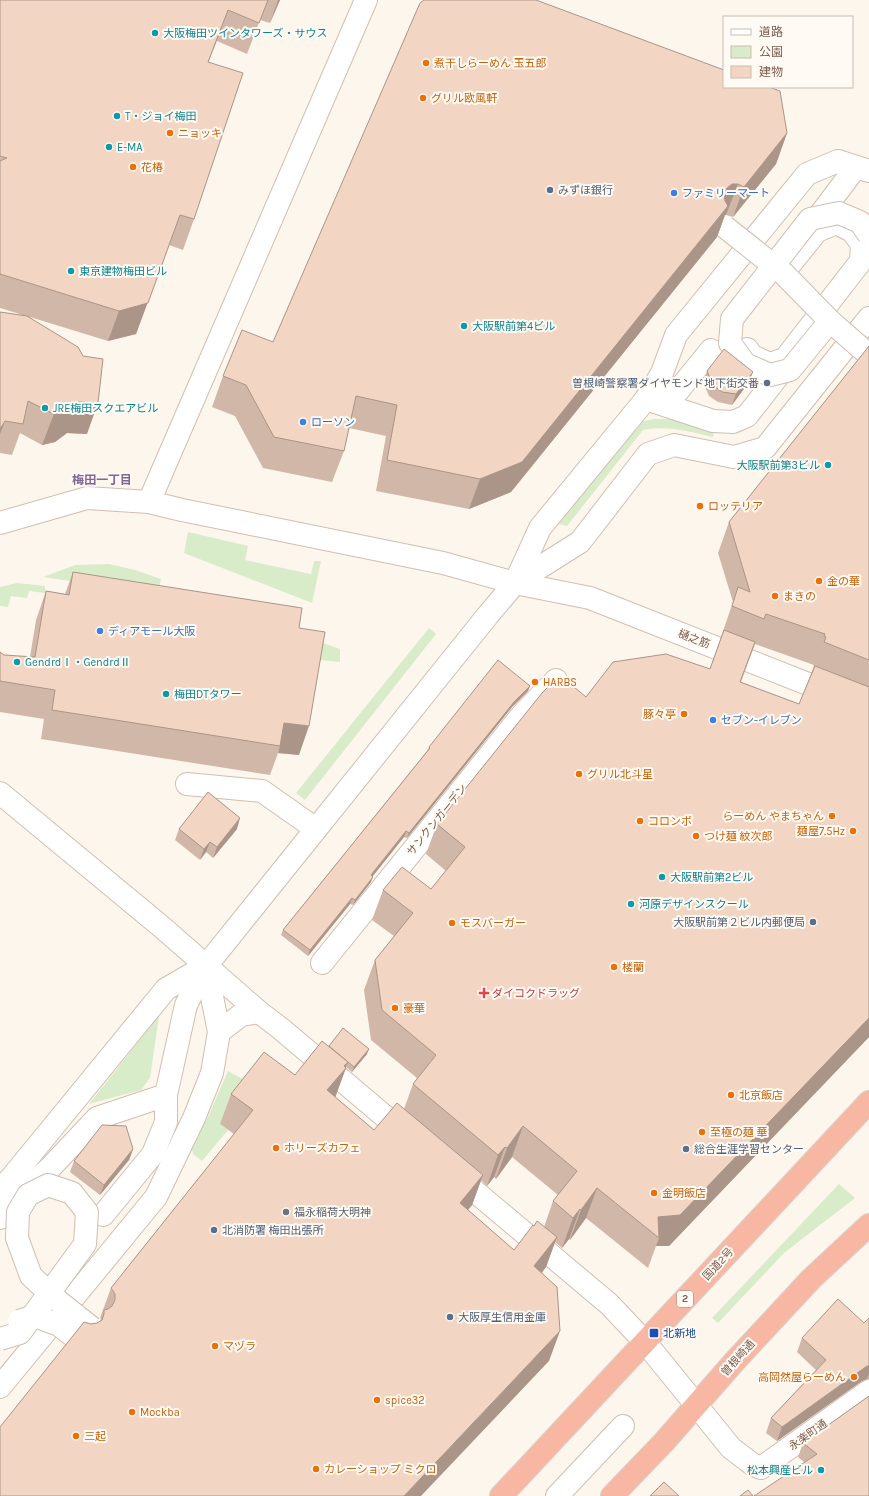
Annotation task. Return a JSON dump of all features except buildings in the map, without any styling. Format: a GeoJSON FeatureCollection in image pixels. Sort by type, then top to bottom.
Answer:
{"type":"FeatureCollection","features":[{"type":"Feature","properties":{"kind":"highway","name":"国道2号"},"geometry":{"type":"LineString","coordinates":[[501,1496],[869,1102]]}},
{"type":"Feature","properties":{"kind":"highway","name":"曽根崎通"},"geometry":{"type":"LineString","coordinates":[[612,1496],[697,1406],[734,1362],[811,1279],[869,1225]]}},
{"type":"Feature","properties":{"kind":"street"},"geometry":{"type":"LineString","coordinates":[[149,502],[366,0]]}},
{"type":"Feature","properties":{"kind":"street"},"geometry":{"type":"LineString","coordinates":[[103,1215],[153,1154],[166,1122],[166,1095],[186,1005],[206,966],[515,583],[540,528],[646,399],[662,373],[676,336],[807,174],[838,161],[862,169],[812,225],[741,321],[740,340],[752,356],[770,364],[785,359],[861,261],[862,244],[852,231],[836,223],[817,230],[784,273]]}},
{"type":"Feature","properties":{"kind":"street"},"geometry":{"type":"LineString","coordinates":[[830,321],[790,370],[770,375],[745,364],[730,342],[732,319],[810,219],[838,213],[860,222],[869,236]]}},
{"type":"Feature","properties":{"kind":"street"},"geometry":{"type":"LineString","coordinates":[[726,227],[784,273],[830,321],[869,355]]}},
{"type":"Feature","properties":{"kind":"street"},"geometry":{"type":"LineString","coordinates":[[646,399],[713,421],[733,422],[747,416],[787,364],[869,266]]}},
{"type":"Feature","properties":{"kind":"street"},"geometry":{"type":"LineString","coordinates":[[515,583],[580,542],[648,454],[674,445],[734,458],[765,448],[869,318]]}},
{"type":"Feature","properties":{"kind":"street"},"geometry":{"type":"LineString","coordinates":[[646,399],[677,392],[711,350]]}},
{"type":"Feature","properties":{"kind":"street","name":"樋之筋"},"geometry":{"type":"LineString","coordinates":[[0,523],[87,498],[149,502],[443,563],[515,583],[590,598],[869,708]]}},
{"type":"Feature","properties":{"kind":"street","name":"サンクンガーデン"},"geometry":{"type":"LineString","coordinates":[[322,963],[522,715],[556,680]]}},
{"type":"Feature","properties":{"kind":"street"},"geometry":{"type":"LineString","coordinates":[[187,784],[262,791],[316,829]]}},
{"type":"Feature","properties":{"kind":"street"},"geometry":{"type":"LineString","coordinates":[[0,793],[163,928],[258,1012],[280,1028],[609,1304],[644,1342],[697,1406]]}},
{"type":"Feature","properties":{"kind":"street"},"geometry":{"type":"LineString","coordinates":[[0,1387],[156,1197],[194,1118],[212,1073],[219,1032],[206,966]]}},
{"type":"Feature","properties":{"kind":"street"},"geometry":{"type":"LineString","coordinates":[[0,1190],[166,989],[206,966]]}},
{"type":"Feature","properties":{"kind":"street"},"geometry":{"type":"LineString","coordinates":[[219,1032],[241,1015],[258,1012]]}},
{"type":"Feature","properties":{"kind":"street"},"geometry":{"type":"LineString","coordinates":[[0,1218],[16,1199],[50,1168],[96,1118],[166,1095]]}},
{"type":"Feature","properties":{"kind":"street"},"geometry":{"type":"LineString","coordinates":[[5,1332],[20,1333],[38,1307],[48,1295],[52,1288],[85,1244],[87,1212],[72,1193],[48,1185],[28,1195],[18,1212],[17,1238],[31,1276],[47,1291],[52,1296],[58,1301],[87,1335],[35,1316],[5,1332]]}},
{"type":"Feature","properties":{"kind":"street"},"geometry":{"type":"LineString","coordinates":[[0,1233],[33,1201],[49,1194],[67,1200],[79,1217],[78,1243],[5,1332],[0,1346]]}},
{"type":"Feature","properties":{"kind":"street","name":"永楽町通"},"geometry":{"type":"LineString","coordinates":[[697,1406],[731,1448],[752,1464],[761,1468],[869,1391]]}},
{"type":"Feature","properties":{"kind":"street"},"geometry":{"type":"LineString","coordinates":[[557,1496],[624,1426]]}},
{"type":"Feature","properties":{"kind":"green space"},"geometry":{"type":"Polygon","coordinates":[[[654,419],[669,419],[714,429],[713,437],[687,431],[661,428],[643,430],[567,526],[559,524],[639,422],[654,419]]]}},
{"type":"Feature","properties":{"kind":"green space"},"geometry":{"type":"Polygon","coordinates":[[[188,532],[248,546],[245,560],[311,574],[314,561],[321,561],[312,603],[184,553],[188,532]]]}},
{"type":"Feature","properties":{"kind":"green space"},"geometry":{"type":"Polygon","coordinates":[[[109,564],[135,570],[161,579],[158,594],[43,577],[75,565],[109,564]]]}},
{"type":"Feature","properties":{"kind":"green space"},"geometry":{"type":"Polygon","coordinates":[[[17,583],[45,586],[45,593],[29,591],[27,598],[11,596],[8,607],[0,606],[0,587],[17,583]]]}},
{"type":"Feature","properties":{"kind":"green space"},"geometry":{"type":"Polygon","coordinates":[[[429,628],[436,634],[305,800],[296,793],[429,628]]]}},
{"type":"Feature","properties":{"kind":"green space"},"geometry":{"type":"Polygon","coordinates":[[[306,637],[340,649],[340,662],[319,660],[306,637]]]}},
{"type":"Feature","properties":{"kind":"green space"},"geometry":{"type":"Polygon","coordinates":[[[159,1016],[150,1078],[141,1090],[89,1104],[159,1016]]]}},
{"type":"Feature","properties":{"kind":"green space"},"geometry":{"type":"Polygon","coordinates":[[[228,1071],[252,1084],[220,1124],[228,1130],[202,1161],[193,1154],[191,1145],[209,1115],[228,1071]]]}},
{"type":"Feature","properties":{"kind":"green space"},"geometry":{"type":"Polygon","coordinates":[[[839,1184],[855,1198],[784,1253],[718,1323],[712,1318],[839,1184]]]}},
{"type":"Feature","properties":{"kind":"place","name":"大阪梅田ツインタワーズ・サウス"},"geometry":{"type":"Point","coordinates":[155,33]}},
{"type":"Feature","properties":{"kind":"place","name":"煮干しらーめん 玉五郎"},"geometry":{"type":"Point","coordinates":[426,63]}},
{"type":"Feature","properties":{"kind":"place","name":"グリル欧風軒"},"geometry":{"type":"Point","coordinates":[423,98]}},
{"type":"Feature","properties":{"kind":"place","name":"T・ジョイ梅田"},"geometry":{"type":"Point","coordinates":[117,116]}},
{"type":"Feature","properties":{"kind":"place","name":"ニョッキ"},"geometry":{"type":"Point","coordinates":[170,133]}},
{"type":"Feature","properties":{"kind":"place","name":"E-MA"},"geometry":{"type":"Point","coordinates":[109,147]}},
{"type":"Feature","properties":{"kind":"place","name":"花椿"},"geometry":{"type":"Point","coordinates":[133,167]}},
{"type":"Feature","properties":{"kind":"place","name":"みずほ銀行"},"geometry":{"type":"Point","coordinates":[550,190]}},
{"type":"Feature","properties":{"kind":"place","name":"ファミリーマート"},"geometry":{"type":"Point","coordinates":[674,193]}},
{"type":"Feature","properties":{"kind":"place","name":"東京建物梅田ビル"},"geometry":{"type":"Point","coordinates":[71,271]}},
{"type":"Feature","properties":{"kind":"place","name":"大阪駅前第4ビル"},"geometry":{"type":"Point","coordinates":[464,326]}},
{"type":"Feature","properties":{"kind":"place","name":"曽根崎警察署ダイヤモンド地下街交番"},"geometry":{"type":"Point","coordinates":[767,383]}},
{"type":"Feature","properties":{"kind":"place","name":"JRE梅田スクエアビル"},"geometry":{"type":"Point","coordinates":[45,408]}},
{"type":"Feature","properties":{"kind":"place","name":"ローソン"},"geometry":{"type":"Point","coordinates":[303,422]}},
{"type":"Feature","properties":{"kind":"place","name":"大阪駅前第3ビル"},"geometry":{"type":"Point","coordinates":[828,465]}},
{"type":"Feature","properties":{"kind":"place","name":"ロッテリア"},"geometry":{"type":"Point","coordinates":[700,506]}},
{"type":"Feature","properties":{"kind":"place","name":"金の華"},"geometry":{"type":"Point","coordinates":[819,581]}},
{"type":"Feature","properties":{"kind":"place","name":"まきの"},"geometry":{"type":"Point","coordinates":[775,596]}},
{"type":"Feature","properties":{"kind":"place","name":"ディアモール大阪"},"geometry":{"type":"Point","coordinates":[100,631]}},
{"type":"Feature","properties":{"kind":"place","name":"GendrdⅠ・GendrdⅡ"},"geometry":{"type":"Point","coordinates":[17,662]}},
{"type":"Feature","properties":{"kind":"place","name":"HARBS"},"geometry":{"type":"Point","coordinates":[535,682]}},
{"type":"Feature","properties":{"kind":"place","name":"梅田DTタワー"},"geometry":{"type":"Point","coordinates":[166,694]}},
{"type":"Feature","properties":{"kind":"place","name":"豚々亭"},"geometry":{"type":"Point","coordinates":[684,714]}},
{"type":"Feature","properties":{"kind":"place","name":"セブン-イレブン"},"geometry":{"type":"Point","coordinates":[713,720]}},
{"type":"Feature","properties":{"kind":"place","name":"グリル北斗星"},"geometry":{"type":"Point","coordinates":[579,774]}},
{"type":"Feature","properties":{"kind":"place","name":"らーめん やまちゃん"},"geometry":{"type":"Point","coordinates":[832,816]}},
{"type":"Feature","properties":{"kind":"place","name":"コロンボ"},"geometry":{"type":"Point","coordinates":[640,821]}},
{"type":"Feature","properties":{"kind":"place","name":"麺屋7.5Hz"},"geometry":{"type":"Point","coordinates":[853,831]}},
{"type":"Feature","properties":{"kind":"place","name":"つけ麺 紋次郎"},"geometry":{"type":"Point","coordinates":[696,836]}},
{"type":"Feature","properties":{"kind":"place","name":"大阪駅前第2ビル"},"geometry":{"type":"Point","coordinates":[662,877]}},
{"type":"Feature","properties":{"kind":"place","name":"河原デザインスクール"},"geometry":{"type":"Point","coordinates":[631,904]}},
{"type":"Feature","properties":{"kind":"place","name":"大阪駅前第２ビル内郵便局"},"geometry":{"type":"Point","coordinates":[813,922]}},
{"type":"Feature","properties":{"kind":"place","name":"モスバーガー"},"geometry":{"type":"Point","coordinates":[452,923]}},
{"type":"Feature","properties":{"kind":"place","name":"楼蘭"},"geometry":{"type":"Point","coordinates":[614,967]}},
{"type":"Feature","properties":{"kind":"place","name":"ダイコクドラッグ"},"geometry":{"type":"Point","coordinates":[484,993]}},
{"type":"Feature","properties":{"kind":"place","name":"豪華"},"geometry":{"type":"Point","coordinates":[395,1008]}},
{"type":"Feature","properties":{"kind":"place","name":"北京飯店"},"geometry":{"type":"Point","coordinates":[731,1095]}},
{"type":"Feature","properties":{"kind":"place","name":"至極の麺 華"},"geometry":{"type":"Point","coordinates":[702,1132]}},
{"type":"Feature","properties":{"kind":"place","name":"ホリーズカフェ"},"geometry":{"type":"Point","coordinates":[276,1148]}},
{"type":"Feature","properties":{"kind":"place","name":"総合生涯学習センター"},"geometry":{"type":"Point","coordinates":[686,1149]}},
{"type":"Feature","properties":{"kind":"place","name":"金明飯店"},"geometry":{"type":"Point","coordinates":[654,1193]}},
{"type":"Feature","properties":{"kind":"place","name":"福永稲荷大明神"},"geometry":{"type":"Point","coordinates":[286,1212]}},
{"type":"Feature","properties":{"kind":"place","name":"北消防署 梅田出張所"},"geometry":{"type":"Point","coordinates":[214,1230]}},
{"type":"Feature","properties":{"kind":"place","name":"大阪厚生信用金庫"},"geometry":{"type":"Point","coordinates":[450,1317]}},
{"type":"Feature","properties":{"kind":"place","name":"北新地"},"geometry":{"type":"Point","coordinates":[654,1333]}},
{"type":"Feature","properties":{"kind":"place","name":"マヅラ"},"geometry":{"type":"Point","coordinates":[215,1346]}},
{"type":"Feature","properties":{"kind":"place","name":"高岡然屋らーめん"},"geometry":{"type":"Point","coordinates":[854,1377]}},
{"type":"Feature","properties":{"kind":"place","name":"spice32"},"geometry":{"type":"Point","coordinates":[377,1400]}},
{"type":"Feature","properties":{"kind":"place","name":"Mockba"},"geometry":{"type":"Point","coordinates":[132,1412]}},
{"type":"Feature","properties":{"kind":"place","name":"三起"},"geometry":{"type":"Point","coordinates":[76,1436]}},
{"type":"Feature","properties":{"kind":"place","name":"カレーショップ ミクロ"},"geometry":{"type":"Point","coordinates":[316,1469]}},
{"type":"Feature","properties":{"kind":"place","name":"松本興産ビル"},"geometry":{"type":"Point","coordinates":[821,1470]}},
{"type":"Feature","properties":{"kind":"district","name":"梅田一丁目"},"geometry":{"type":"Point","coordinates":[102,480]}}]}
